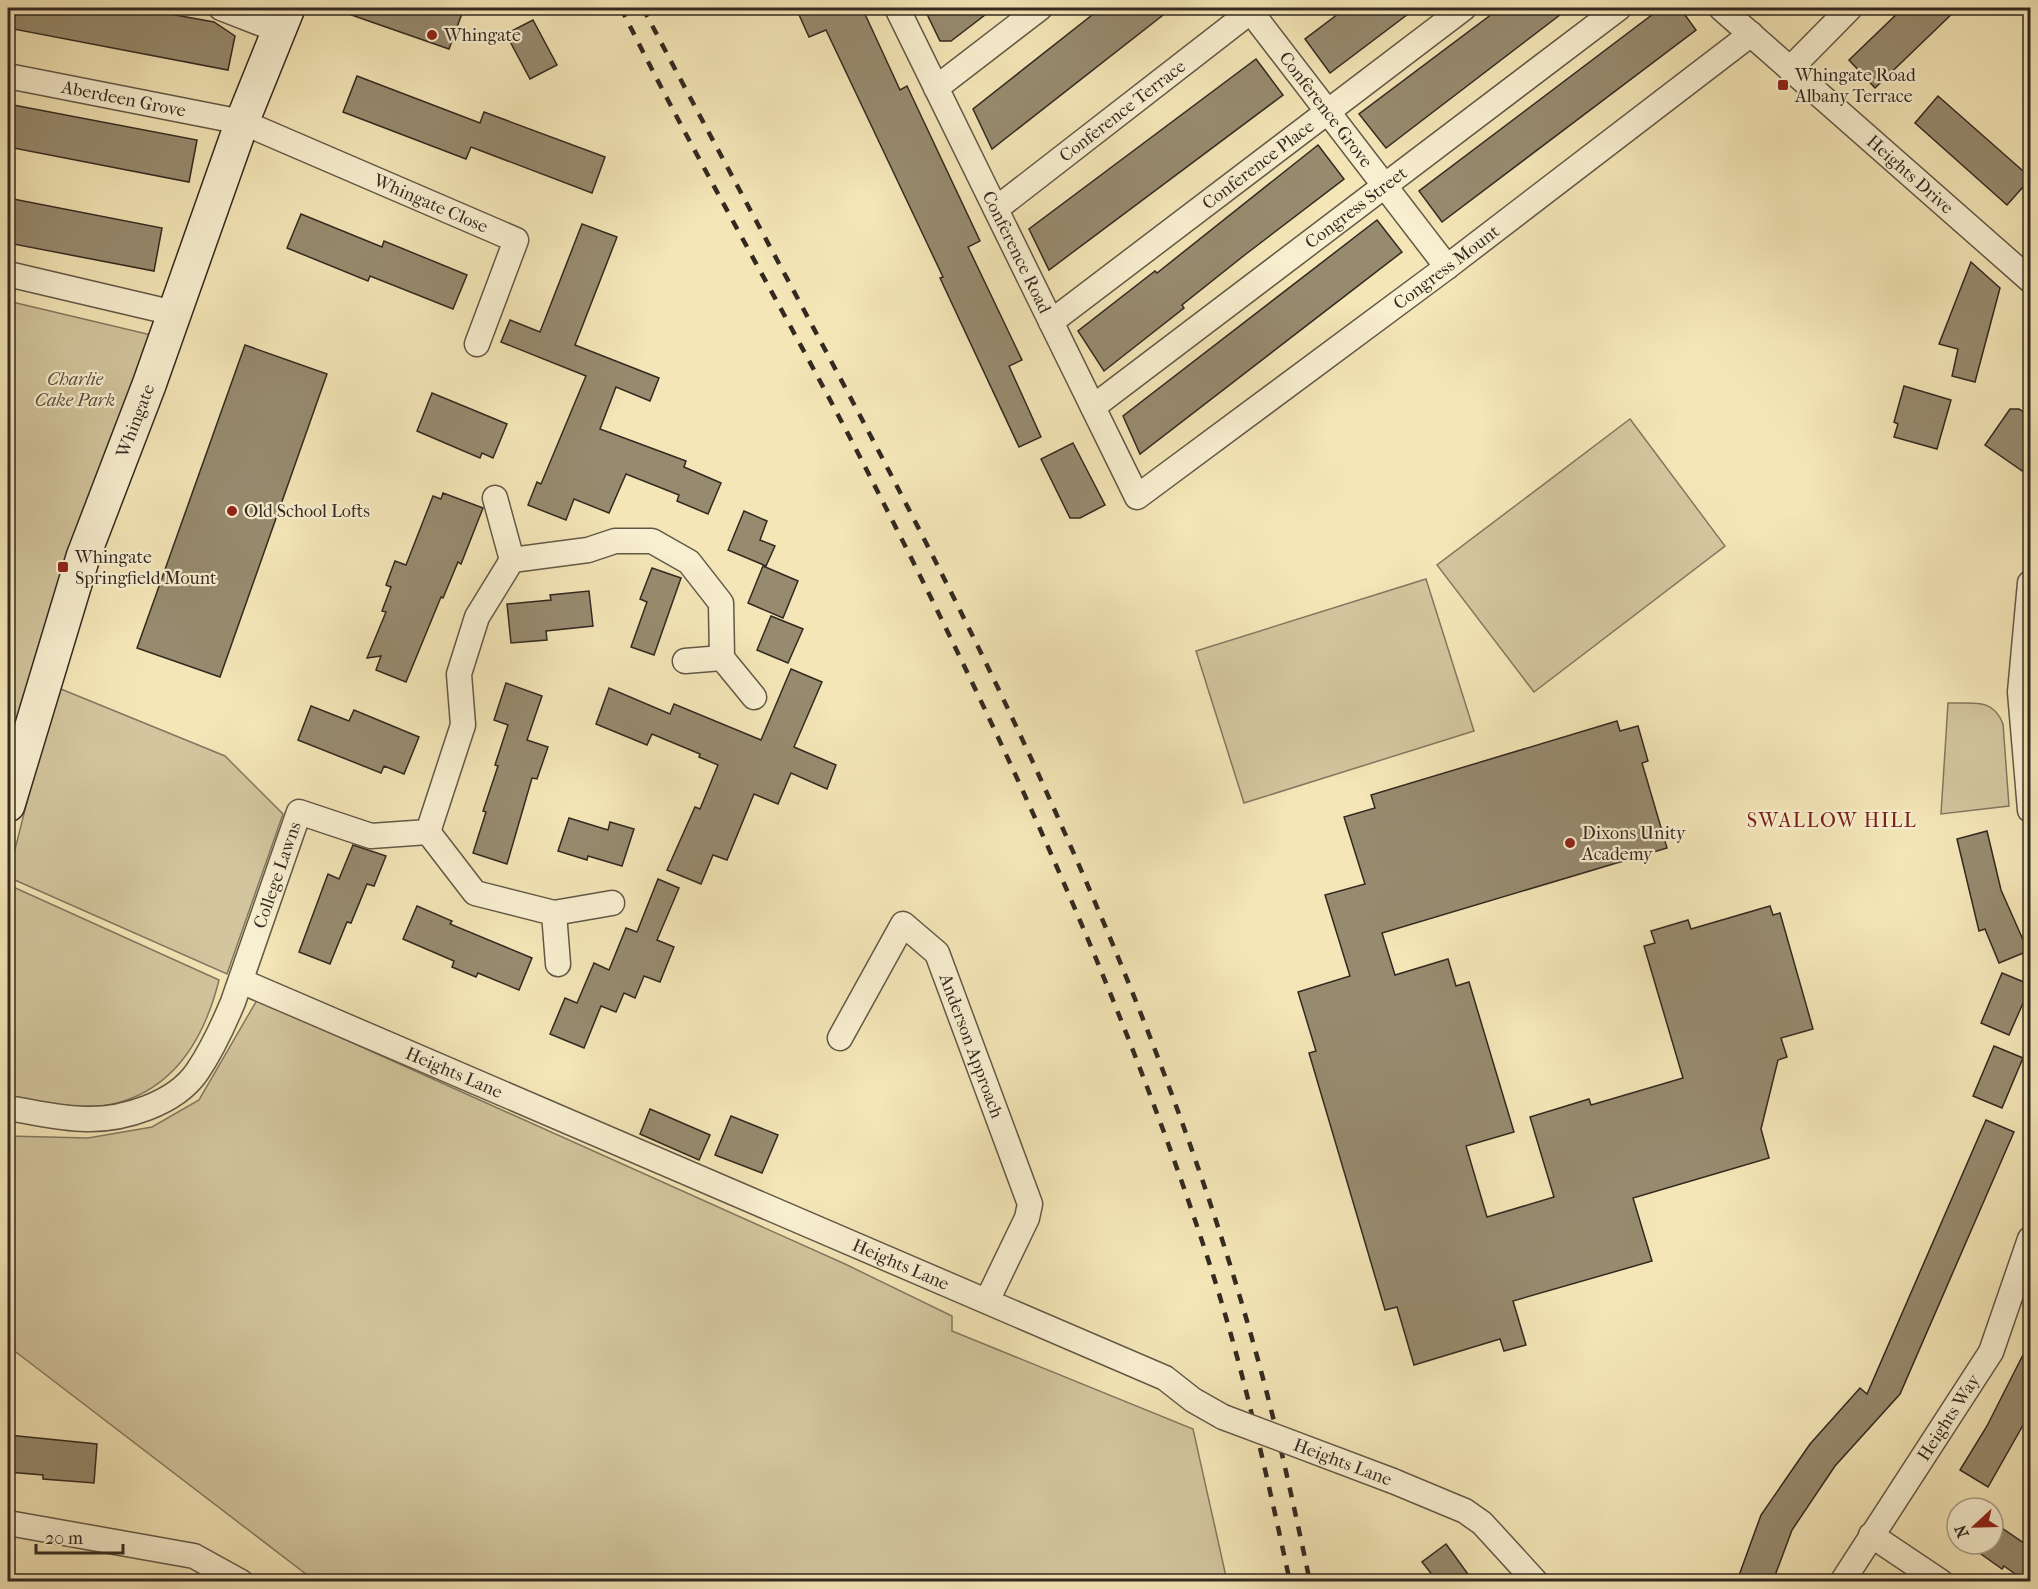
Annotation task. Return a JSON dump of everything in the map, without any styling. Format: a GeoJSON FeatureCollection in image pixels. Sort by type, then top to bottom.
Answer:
{"type":"FeatureCollection","features":[{"type":"Feature","properties":{"kind":"street"},"geometry":{"type":"LineString","coordinates":[[221,8],[284,19]]}},
{"type":"Feature","properties":{"kind":"street","name":"Conference Road"},"geometry":{"type":"LineString","coordinates":[[897,8],[1137,497]]}},
{"type":"Feature","properties":{"kind":"street"},"geometry":{"type":"LineString","coordinates":[[936,87],[1040,8]]}},
{"type":"Feature","properties":{"kind":"street","name":"Conference Place"},"geometry":{"type":"LineString","coordinates":[[1051,322],[1464,8]]}},
{"type":"Feature","properties":{"kind":"street","name":"Congress Street"},"geometry":{"type":"LineString","coordinates":[[1093,407],[1619,8]]}},
{"type":"Feature","properties":{"kind":"street","name":"Heights Drive"},"geometry":{"type":"LineString","coordinates":[[1721,8],[2031,280]]}},
{"type":"Feature","properties":{"kind":"street"},"geometry":{"type":"LineString","coordinates":[[1790,69],[1850,8]]}},
{"type":"Feature","properties":{"kind":"street","name":"Conference Grove"},"geometry":{"type":"LineString","coordinates":[[1249,9],[1447,267]]}},
{"type":"Feature","properties":{"kind":"street","name":"Conference Terrace"},"geometry":{"type":"LineString","coordinates":[[996,209],[1249,9]]}},
{"type":"Feature","properties":{"kind":"street","name":"Whingate"},"geometry":{"type":"LineString","coordinates":[[8,805],[82,557],[174,314],[242,123],[284,19]]}},
{"type":"Feature","properties":{"kind":"street","name":"Congress Mount"},"geometry":{"type":"LineString","coordinates":[[1137,497],[1447,267],[1751,34]]}},
{"type":"Feature","properties":{"kind":"street","name":"Aberdeen Grove"},"geometry":{"type":"LineString","coordinates":[[8,76],[242,123]]}},
{"type":"Feature","properties":{"kind":"street","name":"Whingate Close"},"geometry":{"type":"LineString","coordinates":[[242,123],[516,240],[477,344]]}},
{"type":"Feature","properties":{"kind":"street"},"geometry":{"type":"LineString","coordinates":[[8,274],[174,314]]}},
{"type":"Feature","properties":{"kind":"street"},"geometry":{"type":"LineString","coordinates":[[495,498],[512,560],[477,617],[459,674],[463,725],[428,832],[475,893],[554,912],[612,903]]}},
{"type":"Feature","properties":{"kind":"street"},"geometry":{"type":"LineString","coordinates":[[512,560],[588,550],[615,541],[652,541],[688,562],[721,603],[722,658],[754,697]]}},
{"type":"Feature","properties":{"kind":"street"},"geometry":{"type":"LineString","coordinates":[[2031,583],[2020,692],[2031,810]]}},
{"type":"Feature","properties":{"kind":"street"},"geometry":{"type":"LineString","coordinates":[[685,661],[722,658]]}},
{"type":"Feature","properties":{"kind":"street","name":"College Lawns"},"geometry":{"type":"LineString","coordinates":[[8,1108],[86,1119],[127,1115],[168,1098],[196,1074],[221,1032],[300,812],[370,836],[428,832]]}},
{"type":"Feature","properties":{"kind":"street"},"geometry":{"type":"LineString","coordinates":[[554,912],[558,964]]}},
{"type":"Feature","properties":{"kind":"street","name":"Anderson Approach"},"geometry":{"type":"LineString","coordinates":[[840,1038],[903,924],[937,953],[1030,1204],[1026,1218],[987,1301]]}},
{"type":"Feature","properties":{"kind":"street","name":"Heights Lane"},"geometry":{"type":"LineString","coordinates":[[241,981],[1165,1378],[1193,1400],[1223,1417],[1393,1480],[1465,1511],[1482,1522],[1536,1581]]}},
{"type":"Feature","properties":{"kind":"street","name":"Heights Way"},"geometry":{"type":"LineString","coordinates":[[1842,1581],[1991,1352],[2031,1239]]}},
{"type":"Feature","properties":{"kind":"street"},"geometry":{"type":"LineString","coordinates":[[8,1523],[194,1556],[242,1581]]}},
{"type":"Feature","properties":{"kind":"street"},"geometry":{"type":"LineString","coordinates":[[1871,1535],[1941,1581]]}},
{"type":"Feature","properties":{"kind":"green space","name":"Charlie Cake Park"},"geometry":{"type":"Polygon","coordinates":[[[8,301],[164,338],[8,806],[8,301]]]}},
{"type":"Feature","properties":{"kind":"green space"},"geometry":{"type":"Polygon","coordinates":[[[1630,419],[1725,546],[1534,692],[1437,565],[1630,419]]]}},
{"type":"Feature","properties":{"kind":"green space"},"geometry":{"type":"Polygon","coordinates":[[[1426,579],[1474,731],[1244,803],[1196,651],[1426,579]]]}},
{"type":"Feature","properties":{"kind":"green space"},"geometry":{"type":"Polygon","coordinates":[[[56,687],[225,756],[283,814],[227,974],[8,877],[56,687]]]}},
{"type":"Feature","properties":{"kind":"green space"},"geometry":{"type":"Polygon","coordinates":[[[1948,703],[1981,704],[1994,709],[1999,715],[2003,724],[2009,806],[1941,814],[1948,703]]]}},
{"type":"Feature","properties":{"kind":"green space"},"geometry":{"type":"Polygon","coordinates":[[[11,886],[219,980],[206,1021],[196,1039],[172,1072],[156,1085],[138,1095],[105,1105],[64,1105],[12,1098],[8,1092],[8,913],[11,886]]]}},
{"type":"Feature","properties":{"kind":"green space"},"geometry":{"type":"Polygon","coordinates":[[[257,1000],[845,1264],[952,1316],[952,1331],[1193,1429],[1227,1581],[315,1581],[8,1346],[8,1136],[88,1138],[152,1127],[199,1100],[257,1000]]]}},
{"type":"Feature","properties":{"kind":"building"},"geometry":{"type":"Polygon","coordinates":[[[8,8],[137,8],[214,22],[235,36],[228,70],[8,28],[8,8]]]}},
{"type":"Feature","properties":{"kind":"building","name":"Whingate"},"geometry":{"type":"Polygon","coordinates":[[[341,8],[464,8],[449,49],[340,11],[341,8]]]}},
{"type":"Feature","properties":{"kind":"building"},"geometry":{"type":"Polygon","coordinates":[[[796,8],[875,8],[864,12],[900,90],[907,86],[980,241],[968,247],[1022,360],[1009,366],[1041,437],[1019,447],[940,278],[943,277],[826,30],[809,37],[796,8]]]}},
{"type":"Feature","properties":{"kind":"building"},"geometry":{"type":"Polygon","coordinates":[[[924,8],[994,8],[951,41],[940,41],[924,8]]]}},
{"type":"Feature","properties":{"kind":"building"},"geometry":{"type":"Polygon","coordinates":[[[1101,8],[1172,8],[992,149],[973,109],[1101,8]]]}},
{"type":"Feature","properties":{"kind":"building"},"geometry":{"type":"Polygon","coordinates":[[[1346,8],[1416,8],[1330,73],[1305,39],[1346,8]]]}},
{"type":"Feature","properties":{"kind":"building"},"geometry":{"type":"Polygon","coordinates":[[[1500,8],[1569,8],[1386,148],[1359,114],[1500,8]]]}},
{"type":"Feature","properties":{"kind":"building"},"geometry":{"type":"Polygon","coordinates":[[[1661,8],[1680,8],[1696,30],[1442,222],[1419,191],[1661,8]]]}},
{"type":"Feature","properties":{"kind":"building"},"geometry":{"type":"Polygon","coordinates":[[[1903,8],[1958,8],[1875,88],[1849,60],[1903,8]]]}},
{"type":"Feature","properties":{"kind":"building"},"geometry":{"type":"Polygon","coordinates":[[[533,20],[557,65],[530,79],[506,34],[533,20]]]}},
{"type":"Feature","properties":{"kind":"building"},"geometry":{"type":"Polygon","coordinates":[[[1256,59],[1283,95],[1049,270],[1029,229],[1256,59]]]}},
{"type":"Feature","properties":{"kind":"building"},"geometry":{"type":"Polygon","coordinates":[[[357,76],[480,123],[484,112],[605,157],[592,193],[471,147],[466,159],[343,112],[357,76]]]}},
{"type":"Feature","properties":{"kind":"building"},"geometry":{"type":"Polygon","coordinates":[[[1938,96],[2031,178],[2007,205],[1915,123],[1938,96]]]}},
{"type":"Feature","properties":{"kind":"building"},"geometry":{"type":"Polygon","coordinates":[[[8,104],[197,140],[189,182],[8,147],[8,104]]]}},
{"type":"Feature","properties":{"kind":"building"},"geometry":{"type":"Polygon","coordinates":[[[1318,145],[1344,179],[1182,305],[1184,308],[1104,371],[1078,331],[1155,271],[1157,273],[1318,145]]]}},
{"type":"Feature","properties":{"kind":"building"},"geometry":{"type":"Polygon","coordinates":[[[8,198],[162,228],[154,271],[8,243],[8,198]]]}},
{"type":"Feature","properties":{"kind":"building"},"geometry":{"type":"Polygon","coordinates":[[[301,214],[382,247],[384,241],[467,275],[453,309],[370,276],[368,281],[287,248],[301,214]]]}},
{"type":"Feature","properties":{"kind":"building"},"geometry":{"type":"Polygon","coordinates":[[[1377,220],[1402,252],[1140,454],[1123,416],[1377,220]]]}},
{"type":"Feature","properties":{"kind":"building"},"geometry":{"type":"Polygon","coordinates":[[[582,224],[617,237],[575,345],[659,378],[650,401],[616,387],[600,429],[686,461],[684,467],[721,483],[708,514],[677,501],[679,495],[626,474],[609,513],[574,499],[566,520],[528,505],[537,482],[541,484],[586,376],[501,342],[510,320],[540,332],[582,224]]]}},
{"type":"Feature","properties":{"kind":"building"},"geometry":{"type":"Polygon","coordinates":[[[1971,262],[2000,288],[1975,382],[1952,376],[1958,349],[1939,344],[1971,262]]]}},
{"type":"Feature","properties":{"kind":"building","name":"Old School Lofts"},"geometry":{"type":"Polygon","coordinates":[[[245,345],[327,374],[220,677],[137,648],[245,345]]]}},
{"type":"Feature","properties":{"kind":"building"},"geometry":{"type":"Polygon","coordinates":[[[1904,386],[1951,400],[1937,449],[1894,437],[1898,424],[1894,422],[1904,386]]]}},
{"type":"Feature","properties":{"kind":"building"},"geometry":{"type":"Polygon","coordinates":[[[432,393],[507,424],[493,458],[482,453],[480,458],[417,431],[432,393]]]}},
{"type":"Feature","properties":{"kind":"building"},"geometry":{"type":"Polygon","coordinates":[[[2010,409],[2019,409],[2031,417],[2031,477],[1985,445],[2010,409]]]}},
{"type":"Feature","properties":{"kind":"building"},"geometry":{"type":"Polygon","coordinates":[[[1073,443],[1105,505],[1080,518],[1070,518],[1041,459],[1073,443]]]}},
{"type":"Feature","properties":{"kind":"building"},"geometry":{"type":"Polygon","coordinates":[[[443,493],[483,508],[461,564],[458,562],[443,598],[441,597],[406,682],[376,670],[381,656],[367,658],[386,612],[382,611],[391,587],[386,585],[395,561],[406,565],[433,496],[441,499],[443,493]]]}},
{"type":"Feature","properties":{"kind":"building"},"geometry":{"type":"Polygon","coordinates":[[[744,511],[767,521],[760,540],[775,546],[766,566],[728,550],[744,511]]]}},
{"type":"Feature","properties":{"kind":"building"},"geometry":{"type":"Polygon","coordinates":[[[763,566],[798,581],[783,618],[748,603],[763,566]]]}},
{"type":"Feature","properties":{"kind":"building"},"geometry":{"type":"Polygon","coordinates":[[[652,568],[681,578],[654,655],[631,647],[647,602],[640,599],[652,568]]]}},
{"type":"Feature","properties":{"kind":"building"},"geometry":{"type":"Polygon","coordinates":[[[589,591],[593,626],[546,631],[547,640],[511,643],[507,604],[551,600],[550,595],[589,591]]]}},
{"type":"Feature","properties":{"kind":"building"},"geometry":{"type":"Polygon","coordinates":[[[771,616],[803,629],[788,663],[757,650],[771,616]]]}},
{"type":"Feature","properties":{"kind":"building"},"geometry":{"type":"Polygon","coordinates":[[[791,669],[822,682],[794,747],[836,765],[827,789],[791,773],[778,804],[754,794],[727,860],[713,855],[701,884],[667,870],[695,807],[700,809],[718,765],[699,757],[700,754],[652,734],[647,745],[596,724],[609,688],[670,714],[674,704],[761,740],[791,669]]]}},
{"type":"Feature","properties":{"kind":"building"},"geometry":{"type":"Polygon","coordinates":[[[506,683],[542,696],[527,740],[548,747],[537,779],[532,778],[507,864],[473,853],[486,812],[483,811],[498,766],[495,765],[508,725],[494,720],[506,683]]]}},
{"type":"Feature","properties":{"kind":"building"},"geometry":{"type":"Polygon","coordinates":[[[311,706],[349,721],[354,710],[419,737],[404,774],[384,766],[381,773],[298,740],[311,706]]]}},
{"type":"Feature","properties":{"kind":"building"},"geometry":{"type":"Polygon","coordinates":[[[1617,721],[1620,731],[1638,726],[1648,761],[1642,763],[1667,848],[1382,933],[1395,975],[1448,959],[1456,986],[1469,982],[1514,1132],[1466,1146],[1487,1217],[1554,1197],[1530,1117],[1589,1099],[1591,1105],[1683,1078],[1644,946],[1655,943],[1651,931],[1688,920],[1691,929],[1770,906],[1773,915],[1780,913],[1813,1029],[1781,1038],[1787,1057],[1778,1060],[1761,1129],[1769,1158],[1633,1198],[1652,1261],[1513,1301],[1526,1345],[1504,1351],[1500,1339],[1414,1365],[1397,1307],[1385,1310],[1309,1053],[1316,1051],[1298,992],[1350,976],[1325,895],[1365,884],[1344,817],[1375,808],[1371,795],[1617,721]]]}},
{"type":"Feature","properties":{"kind":"building"},"geometry":{"type":"Polygon","coordinates":[[[569,818],[608,830],[610,822],[634,829],[622,866],[588,856],[587,860],[558,851],[569,818]]]}},
{"type":"Feature","properties":{"kind":"building"},"geometry":{"type":"Polygon","coordinates":[[[1987,831],[2001,890],[2028,951],[1999,963],[1985,929],[1979,931],[1957,839],[1987,831]]]}},
{"type":"Feature","properties":{"kind":"building"},"geometry":{"type":"Polygon","coordinates":[[[353,845],[386,856],[374,886],[367,884],[351,923],[347,922],[330,964],[299,952],[328,874],[339,879],[353,845]]]}},
{"type":"Feature","properties":{"kind":"building"},"geometry":{"type":"Polygon","coordinates":[[[658,879],[679,888],[657,940],[674,947],[660,982],[644,976],[635,998],[624,993],[616,1012],[601,1006],[584,1048],[550,1034],[565,998],[577,1003],[594,963],[609,970],[626,928],[637,932],[658,879]]]}},
{"type":"Feature","properties":{"kind":"building"},"geometry":{"type":"Polygon","coordinates":[[[417,906],[452,921],[450,924],[532,958],[519,990],[478,973],[476,977],[452,967],[454,961],[403,939],[417,906]]]}},
{"type":"Feature","properties":{"kind":"building"},"geometry":{"type":"Polygon","coordinates":[[[2002,973],[2031,985],[2009,1035],[1981,1023],[2002,973]]]}},
{"type":"Feature","properties":{"kind":"building"},"geometry":{"type":"Polygon","coordinates":[[[1994,1046],[2023,1058],[2002,1108],[1973,1096],[1994,1046]]]}},
{"type":"Feature","properties":{"kind":"building"},"geometry":{"type":"Polygon","coordinates":[[[650,1109],[710,1135],[699,1160],[640,1134],[650,1109]]]}},
{"type":"Feature","properties":{"kind":"building"},"geometry":{"type":"Polygon","coordinates":[[[731,1116],[778,1135],[762,1173],[715,1155],[731,1116]]]}},
{"type":"Feature","properties":{"kind":"building"},"geometry":{"type":"Polygon","coordinates":[[[1986,1120],[2014,1132],[1900,1394],[1835,1466],[1792,1530],[1773,1581],[1737,1581],[1761,1515],[1810,1444],[1860,1388],[1867,1394],[1986,1120]]]}},
{"type":"Feature","properties":{"kind":"building"},"geometry":{"type":"Polygon","coordinates":[[[2031,1339],[2031,1411],[1988,1487],[1960,1470],[1987,1426],[2031,1339]]]}},
{"type":"Feature","properties":{"kind":"building"},"geometry":{"type":"Polygon","coordinates":[[[8,1435],[97,1444],[94,1483],[43,1479],[43,1475],[8,1472],[8,1435]]]}},
{"type":"Feature","properties":{"kind":"building"},"geometry":{"type":"Polygon","coordinates":[[[2005,1530],[2031,1548],[2031,1581],[2025,1581],[2004,1566],[2002,1569],[1984,1556],[2005,1556],[2005,1530]]]}},
{"type":"Feature","properties":{"kind":"building"},"geometry":{"type":"Polygon","coordinates":[[[1446,1544],[1473,1581],[1437,1581],[1422,1562],[1446,1544]]]}},
{"type":"Feature","properties":{"kind":"railway"},"geometry":{"type":"LineString","coordinates":[[621,8],[679,121],[860,457],[909,554],[1004,751],[1092,950],[1171,1153],[1220,1296],[1253,1418],[1290,1582]]}},
{"type":"Feature","properties":{"kind":"railway"},"geometry":{"type":"LineString","coordinates":[[643,8],[913,517],[1015,724],[1092,895],[1147,1029],[1220,1233],[1268,1397],[1310,1582]]}},
{"type":"Feature","properties":{"kind":"place","name":"Whingate"},"geometry":{"type":"Point","coordinates":[432,35]}},
{"type":"Feature","properties":{"kind":"place","name":"Whingate Road Albany Terrace"},"geometry":{"type":"Point","coordinates":[1783,85]}},
{"type":"Feature","properties":{"kind":"place","name":"Old School Lofts"},"geometry":{"type":"Point","coordinates":[232,511]}},
{"type":"Feature","properties":{"kind":"place","name":"Whingate Springfield Mount"},"geometry":{"type":"Point","coordinates":[63,567]}},
{"type":"Feature","properties":{"kind":"place","name":"Dixons Unity Academy"},"geometry":{"type":"Point","coordinates":[1570,843]}},
{"type":"Feature","properties":{"kind":"district","name":"SWALLOW HILL"},"geometry":{"type":"Point","coordinates":[1832,820]}}]}
